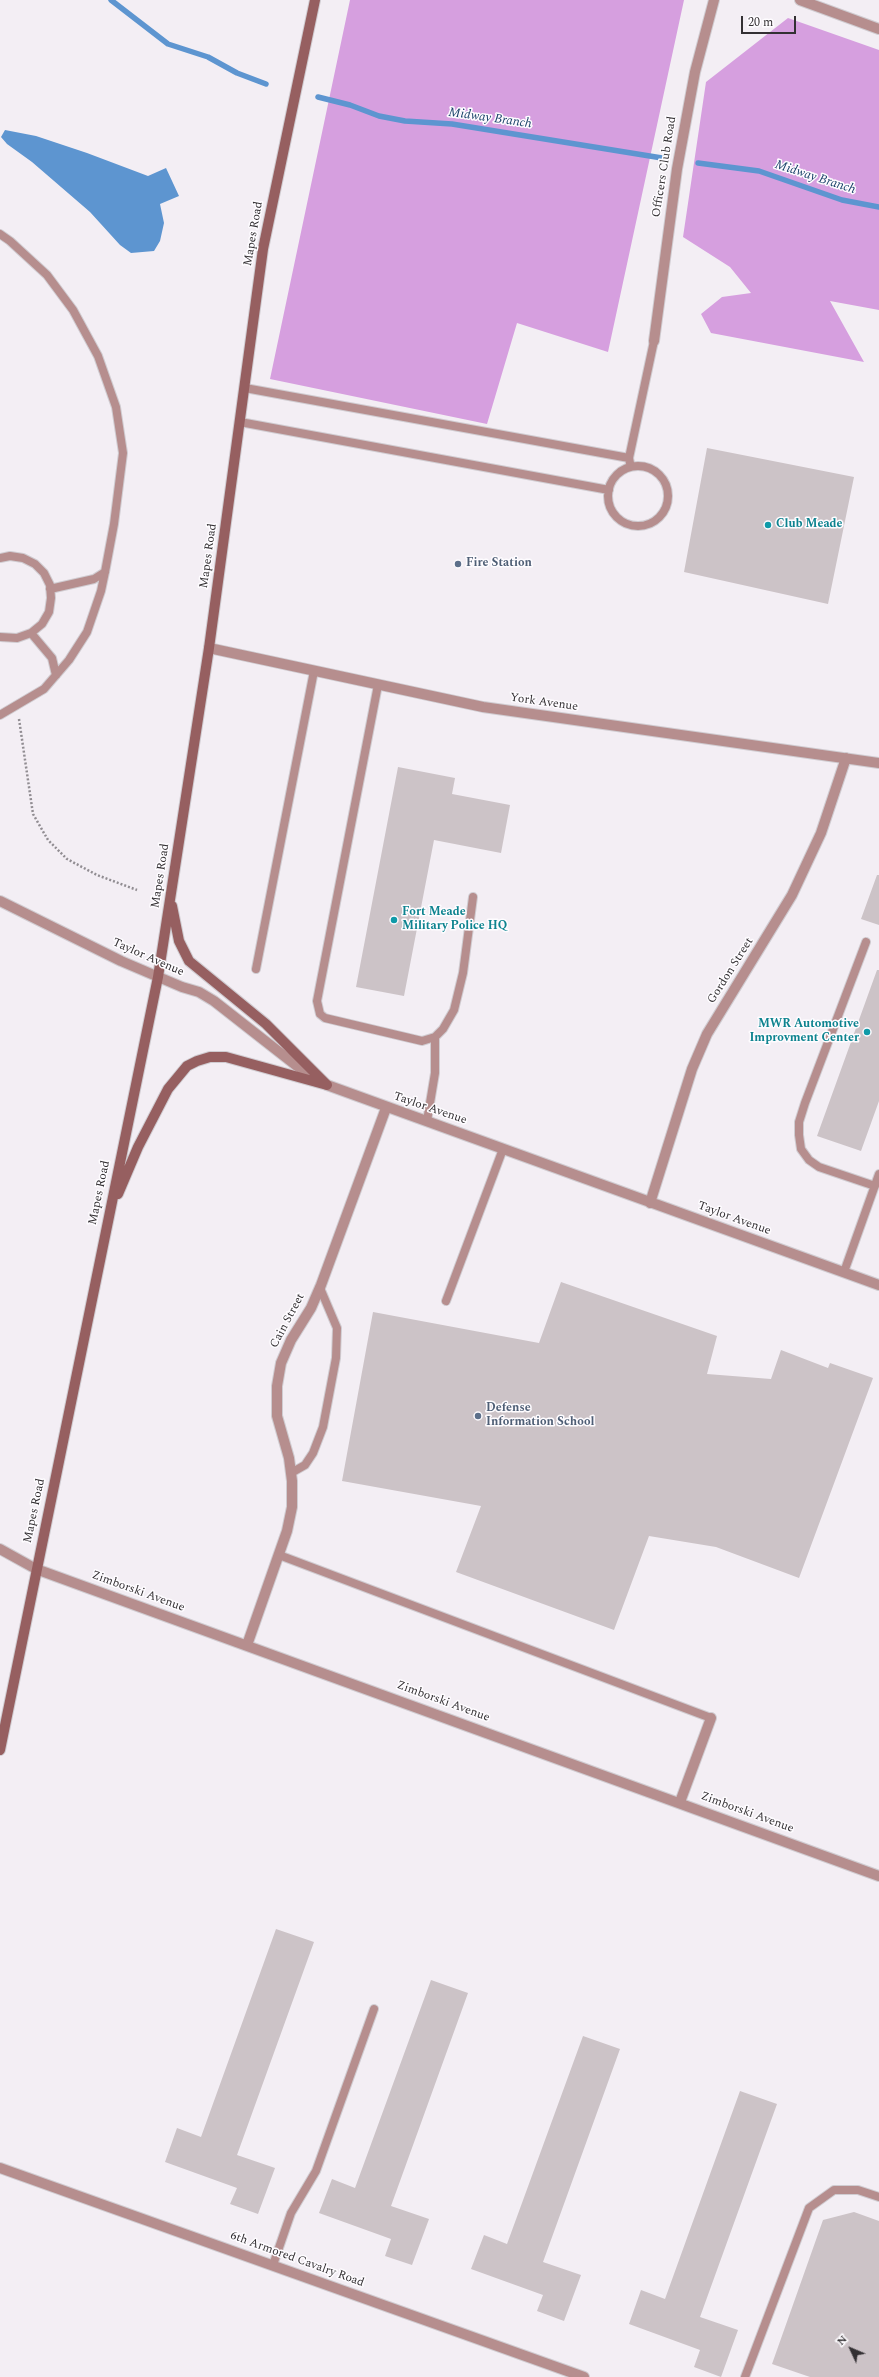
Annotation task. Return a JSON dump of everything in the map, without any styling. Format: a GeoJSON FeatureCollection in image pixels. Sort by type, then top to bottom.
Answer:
{"type":"FeatureCollection","features":[{"type":"Feature","properties":{"kind":"street","name":"Mapes Road"},"geometry":{"type":"LineString","coordinates":[[0,1750],[158,977],[209,648],[263,249],[315,0]]}},
{"type":"Feature","properties":{"kind":"street","name":"Officers Club Road"},"geometry":{"type":"LineString","coordinates":[[654,341],[677,169],[695,72],[714,0]]}},
{"type":"Feature","properties":{"kind":"street"},"geometry":{"type":"LineString","coordinates":[[800,0],[879,29]]}},
{"type":"Feature","properties":{"kind":"street","name":"York Avenue"},"geometry":{"type":"LineString","coordinates":[[209,648],[483,707],[879,763]]}},
{"type":"Feature","properties":{"kind":"street","name":"Gordon Street"},"geometry":{"type":"LineString","coordinates":[[650,1203],[692,1069],[707,1034],[792,895],[820,833],[846,758]]}},
{"type":"Feature","properties":{"kind":"street"},"geometry":{"type":"LineString","coordinates":[[171,897],[179,942],[189,961],[266,1024],[327,1085]]}},
{"type":"Feature","properties":{"kind":"street","name":"Taylor Avenue"},"geometry":{"type":"LineString","coordinates":[[0,901],[158,977],[199,992],[214,1001],[297,1066],[327,1085],[386,1108],[427,1121],[879,1285]]}},
{"type":"Feature","properties":{"kind":"street"},"geometry":{"type":"LineString","coordinates":[[109,1216],[159,1104],[174,1079],[187,1066],[210,1057],[226,1056],[327,1085]]}},
{"type":"Feature","properties":{"kind":"street","name":"Cain Street"},"geometry":{"type":"LineString","coordinates":[[247,1645],[279,1555],[292,1507],[291,1473],[277,1416],[277,1386],[281,1363],[290,1340],[311,1308],[320,1288],[386,1108]]}},
{"type":"Feature","properties":{"kind":"street","name":"Zimborski Avenue"},"geometry":{"type":"LineString","coordinates":[[0,1549],[36,1569],[680,1802],[879,1876]]}},
{"type":"Feature","properties":{"kind":"street"},"geometry":{"type":"LineString","coordinates":[[680,1802],[711,1718]]}},
{"type":"Feature","properties":{"kind":"street","name":"6th Armored Cavalry Road"},"geometry":{"type":"LineString","coordinates":[[0,2168],[584,2377]]}},
{"type":"Feature","properties":{"kind":"lane"},"geometry":{"type":"LineString","coordinates":[[0,234],[48,275],[73,310],[98,356],[116,407],[123,453],[114,524],[105,572],[101,591],[87,632],[44,689],[0,715]]}},
{"type":"Feature","properties":{"kind":"lane"},"geometry":{"type":"LineString","coordinates":[[245,388],[630,462],[650,468],[660,474],[667,484],[669,496],[667,508],[660,518],[650,524],[638,527],[626,525],[616,518],[610,508],[609,490],[616,474],[630,462],[654,341]]}},
{"type":"Feature","properties":{"kind":"lane"},"geometry":{"type":"LineString","coordinates":[[240,422],[609,490]]}},
{"type":"Feature","properties":{"kind":"lane"},"geometry":{"type":"LineString","coordinates":[[0,558],[10,556],[23,558],[35,564],[44,573],[52,598],[49,612],[42,624],[31,633],[18,638],[0,636]]}},
{"type":"Feature","properties":{"kind":"lane"},"geometry":{"type":"LineString","coordinates":[[50,589],[94,579],[105,572]]}},
{"type":"Feature","properties":{"kind":"lane"},"geometry":{"type":"LineString","coordinates":[[31,633],[52,658],[56,675]]}},
{"type":"Feature","properties":{"kind":"lane"},"geometry":{"type":"LineString","coordinates":[[256,969],[314,671]]}},
{"type":"Feature","properties":{"kind":"lane"},"geometry":{"type":"LineString","coordinates":[[378,685],[317,1001],[318,1010],[325,1018],[422,1041],[435,1037],[443,1030],[454,1010],[463,973],[473,897]]}},
{"type":"Feature","properties":{"kind":"lane"},"geometry":{"type":"LineString","coordinates":[[866,942],[805,1103],[799,1122],[798,1135],[801,1149],[814,1163],[875,1186]]}},
{"type":"Feature","properties":{"kind":"lane"},"geometry":{"type":"LineString","coordinates":[[427,1121],[435,1073],[435,1037]]}},
{"type":"Feature","properties":{"kind":"lane"},"geometry":{"type":"LineString","coordinates":[[446,1301],[503,1149]]}},
{"type":"Feature","properties":{"kind":"lane"},"geometry":{"type":"LineString","coordinates":[[844,1272],[879,1174]]}},
{"type":"Feature","properties":{"kind":"lane"},"geometry":{"type":"LineString","coordinates":[[291,1473],[305,1464],[313,1453],[321,1434],[336,1358],[337,1328],[320,1288]]}},
{"type":"Feature","properties":{"kind":"lane"},"geometry":{"type":"LineString","coordinates":[[279,1555],[711,1718]]}},
{"type":"Feature","properties":{"kind":"lane"},"geometry":{"type":"LineString","coordinates":[[273,2265],[291,2213],[316,2171],[374,2009]]}},
{"type":"Feature","properties":{"kind":"lane"},"geometry":{"type":"LineString","coordinates":[[744,2377],[809,2208],[834,2190],[858,2190],[879,2197]]}},
{"type":"Feature","properties":{"kind":"path"},"geometry":{"type":"LineString","coordinates":[[19,719],[33,814],[48,840],[58,852],[72,863],[137,890]]}},
{"type":"Feature","properties":{"kind":"shaded area"},"geometry":{"type":"Polygon","coordinates":[[[350,0],[684,0],[608,352],[517,323],[487,424],[270,379],[350,0]]]}},
{"type":"Feature","properties":{"kind":"shaded area"},"geometry":{"type":"Polygon","coordinates":[[[788,18],[879,50],[879,310],[830,301],[864,362],[711,333],[701,314],[722,297],[751,293],[730,267],[683,237],[706,82],[788,18]]]}},
{"type":"Feature","properties":{"kind":"water"},"geometry":{"type":"Polygon","coordinates":[[[5,130],[36,136],[148,176],[166,168],[179,196],[160,204],[164,223],[160,241],[154,251],[131,253],[120,245],[90,212],[32,162],[7,144],[1,137],[5,130]]]}},
{"type":"Feature","properties":{"kind":"building","name":"Club Meade"},"geometry":{"type":"Polygon","coordinates":[[[707,448],[854,477],[828,604],[684,572],[707,448]]]}},
{"type":"Feature","properties":{"kind":"building","name":"Fort Meade Military Police HQ"},"geometry":{"type":"Polygon","coordinates":[[[398,767],[455,778],[452,794],[510,805],[501,853],[434,840],[404,996],[356,987],[398,767]]]}},
{"type":"Feature","properties":{"kind":"building"},"geometry":{"type":"Polygon","coordinates":[[[877,875],[879,875],[879,925],[861,919],[877,875]]]}},
{"type":"Feature","properties":{"kind":"building","name":"MWR Automotive Improvment Center"},"geometry":{"type":"Polygon","coordinates":[[[877,970],[879,970],[879,1101],[861,1151],[817,1136],[877,970]]]}},
{"type":"Feature","properties":{"kind":"building"},"geometry":{"type":"Polygon","coordinates":[[[561,1282],[717,1336],[707,1374],[771,1379],[781,1350],[828,1368],[830,1363],[873,1378],[799,1578],[716,1547],[649,1536],[614,1630],[456,1572],[481,1506],[342,1481],[373,1312],[539,1343],[561,1282]]]}},
{"type":"Feature","properties":{"kind":"building"},"geometry":{"type":"Polygon","coordinates":[[[276,1929],[314,1942],[237,2155],[275,2168],[258,2214],[230,2204],[237,2188],[165,2162],[177,2128],[201,2137],[276,1929]]]}},
{"type":"Feature","properties":{"kind":"building"},"geometry":{"type":"Polygon","coordinates":[[[431,1980],[468,1993],[391,2206],[429,2219],[412,2265],[385,2256],[391,2239],[319,2213],[332,2179],[355,2188],[431,1980]]]}},
{"type":"Feature","properties":{"kind":"building"},"geometry":{"type":"Polygon","coordinates":[[[583,2036],[620,2049],[543,2262],[581,2275],[564,2321],[537,2311],[543,2295],[471,2269],[484,2235],[507,2244],[583,2036]]]}},
{"type":"Feature","properties":{"kind":"building"},"geometry":{"type":"Polygon","coordinates":[[[740,2091],[777,2104],[700,2317],[738,2330],[721,2377],[694,2367],[700,2350],[629,2324],[641,2290],[665,2299],[740,2091]]]}},
{"type":"Feature","properties":{"kind":"building"},"geometry":{"type":"Polygon","coordinates":[[[854,2212],[879,2221],[879,2377],[810,2377],[772,2364],[823,2220],[854,2212]]]}},
{"type":"Feature","properties":{"kind":"waterway","name":"Midway Branch"},"geometry":{"type":"LineString","coordinates":[[111,0],[168,44],[208,57],[237,73],[266,84]]}},
{"type":"Feature","properties":{"kind":"waterway","name":"Midway Branch"},"geometry":{"type":"LineString","coordinates":[[318,97],[350,105],[379,116],[405,121],[452,124],[662,158]]}},
{"type":"Feature","properties":{"kind":"waterway","name":"Midway Branch"},"geometry":{"type":"LineString","coordinates":[[698,163],[759,171],[842,200],[879,207]]}},
{"type":"Feature","properties":{"kind":"place","name":"Club Meade"},"geometry":{"type":"Point","coordinates":[768,525]}},
{"type":"Feature","properties":{"kind":"place","name":"Fire Station"},"geometry":{"type":"Point","coordinates":[458,564]}},
{"type":"Feature","properties":{"kind":"place","name":"Fort Meade Military Police HQ"},"geometry":{"type":"Point","coordinates":[394,920]}},
{"type":"Feature","properties":{"kind":"place","name":"MWR Automotive Improvment Center"},"geometry":{"type":"Point","coordinates":[867,1032]}},
{"type":"Feature","properties":{"kind":"place","name":"Defense Information School"},"geometry":{"type":"Point","coordinates":[478,1416]}}]}
